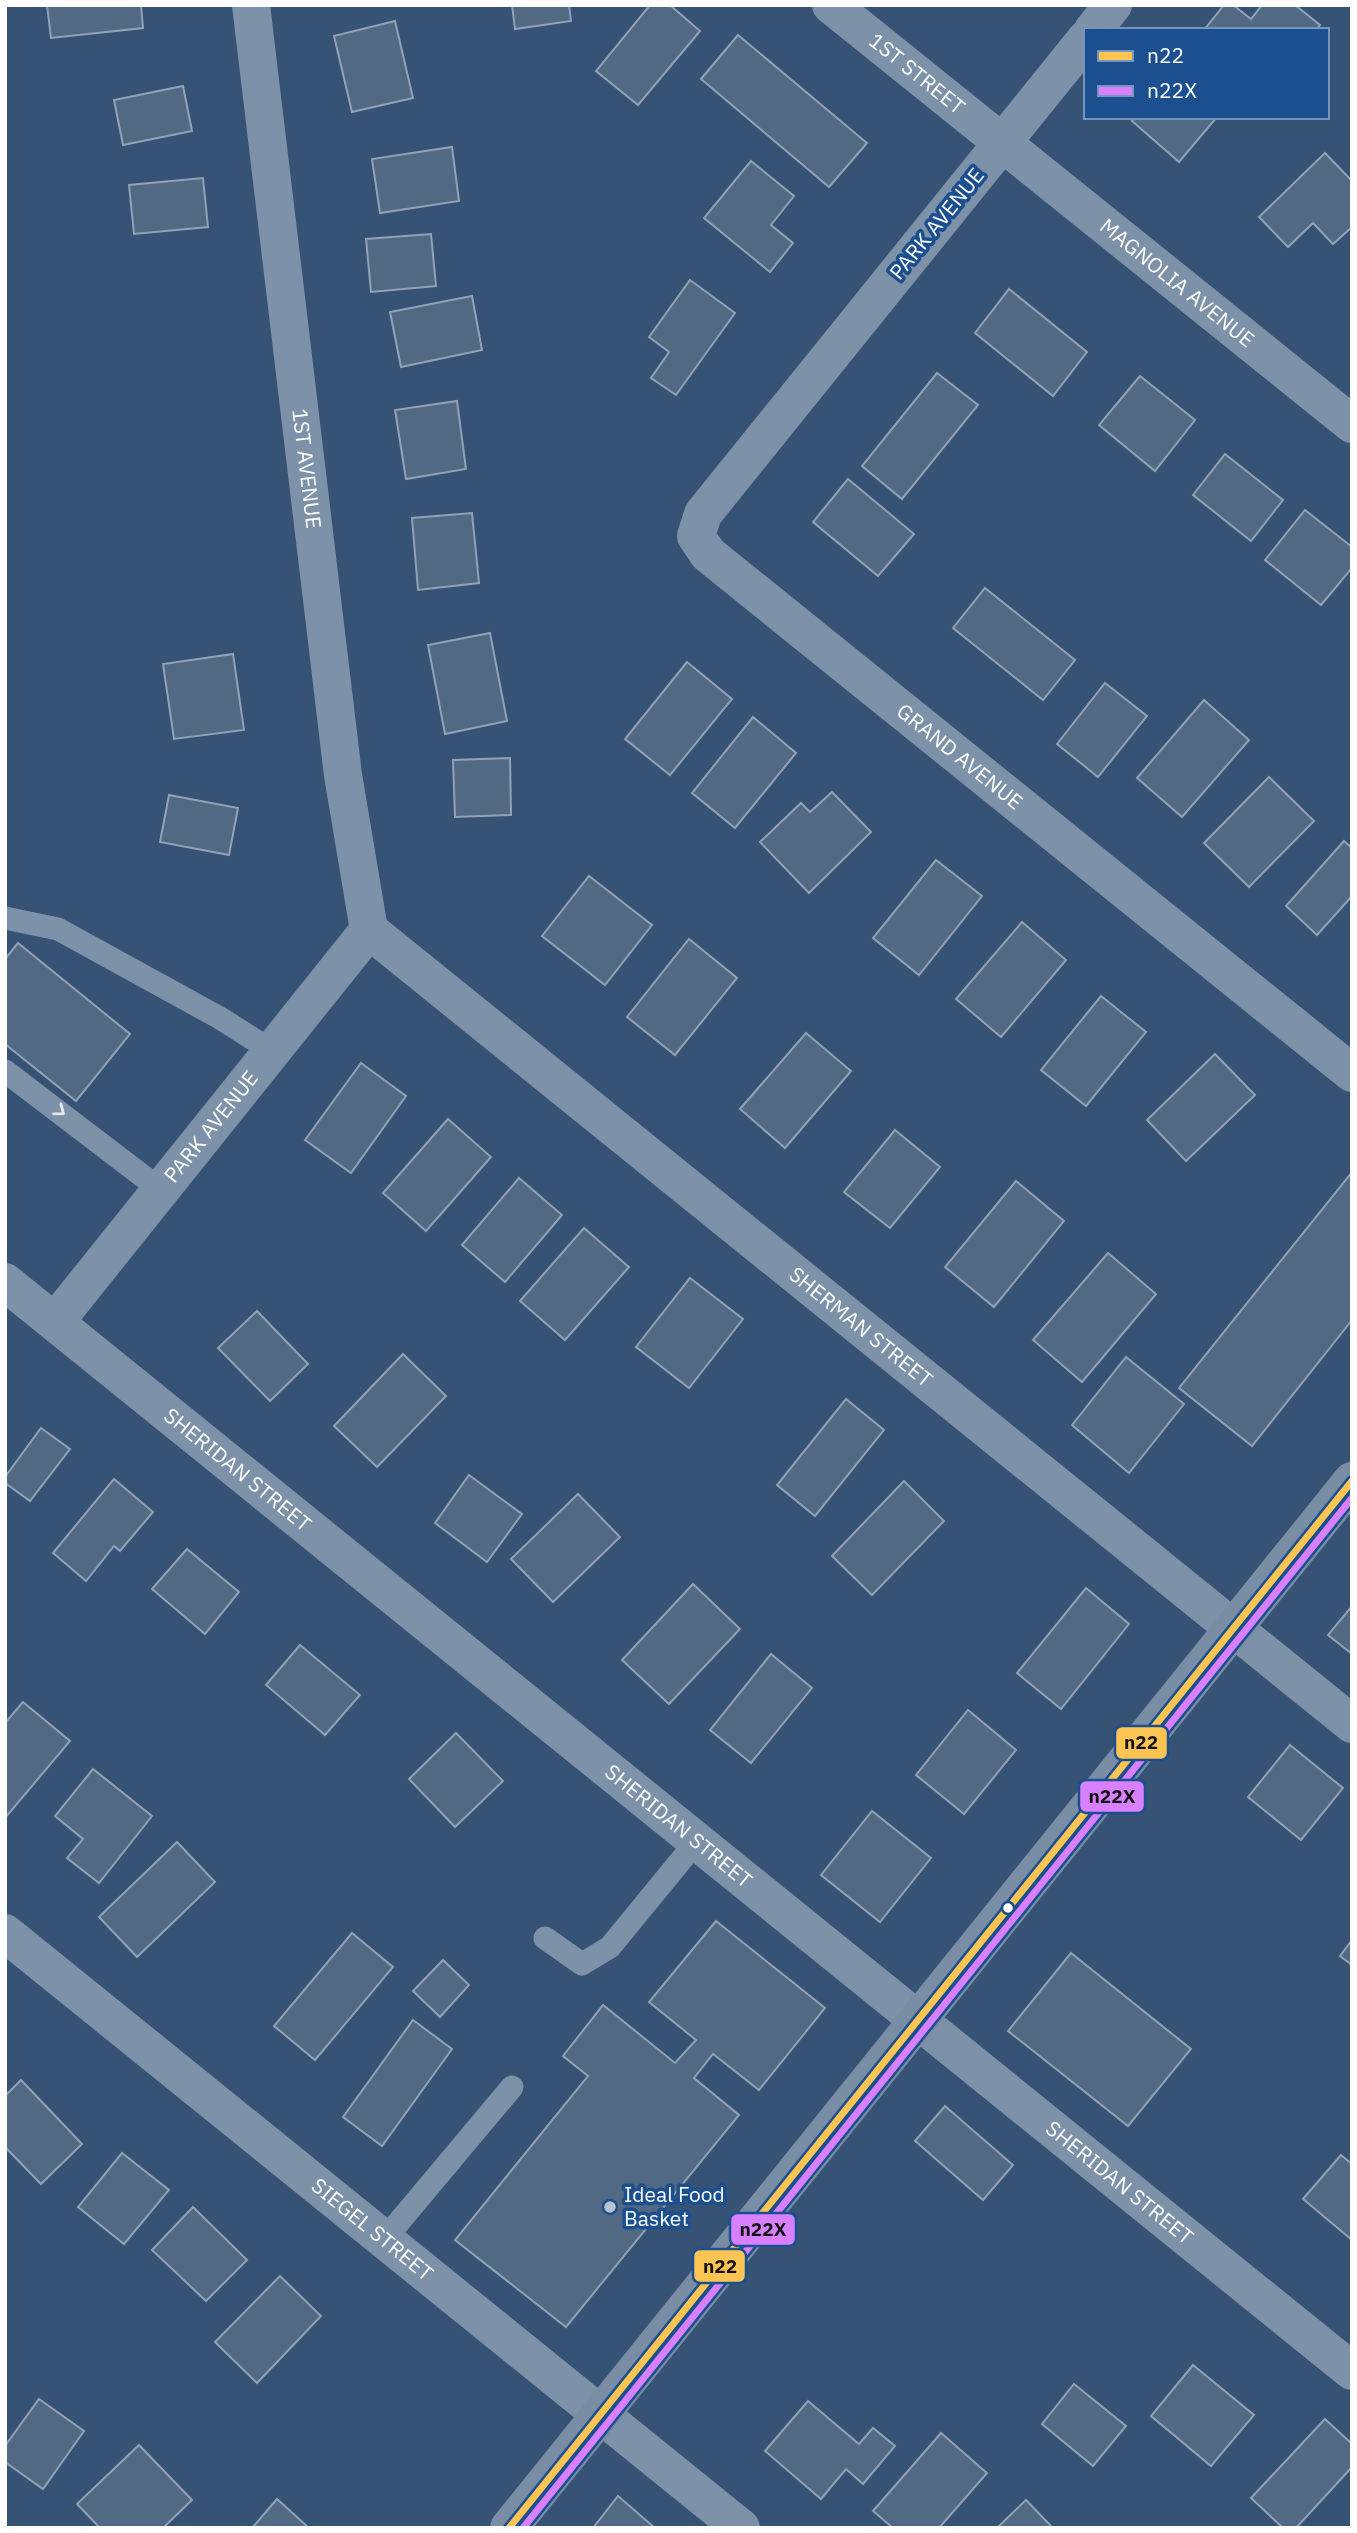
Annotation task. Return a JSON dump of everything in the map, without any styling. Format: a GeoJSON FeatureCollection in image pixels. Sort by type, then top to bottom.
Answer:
{"type":"FeatureCollection","features":[{"type":"Feature","properties":{"kind":"main road"},"geometry":{"type":"LineString","coordinates":[[509,2528],[1352,1481]]}},
{"type":"Feature","properties":{"kind":"street","name":"1ST AVENUE"},"geometry":{"type":"LineString","coordinates":[[251,5],[343,775],[369,930]]}},
{"type":"Feature","properties":{"kind":"street","name":"1ST STREET"},"geometry":{"type":"LineString","coordinates":[[831,5],[1003,142]]}},
{"type":"Feature","properties":{"kind":"street"},"geometry":{"type":"LineString","coordinates":[[1095,28],[1113,5]]}},
{"type":"Feature","properties":{"kind":"street","name":"PARK AVENUE"},"geometry":{"type":"LineString","coordinates":[[788,410],[1084,41]]}},
{"type":"Feature","properties":{"kind":"street","name":"MAGNOLIA AVENUE"},"geometry":{"type":"LineString","coordinates":[[1003,142],[1352,424]]}},
{"type":"Feature","properties":{"kind":"street","name":"GRAND AVENUE"},"geometry":{"type":"LineString","coordinates":[[788,410],[704,514],[696,536],[708,554],[1352,1073]]}},
{"type":"Feature","properties":{"kind":"street","name":"PARK AVENUE"},"geometry":{"type":"LineString","coordinates":[[55,1322],[369,930]]}},
{"type":"Feature","properties":{"kind":"street","name":"SHERMAN STREET"},"geometry":{"type":"LineString","coordinates":[[369,930],[1352,1724]]}},
{"type":"Feature","properties":{"kind":"street","name":"SHERIDAN STREET"},"geometry":{"type":"LineString","coordinates":[[5,1282],[1352,2371]]}},
{"type":"Feature","properties":{"kind":"street","name":"SIEGEL STREET"},"geometry":{"type":"LineString","coordinates":[[5,1933],[741,2528]]}},
{"type":"Feature","properties":{"kind":"lane"},"geometry":{"type":"LineString","coordinates":[[5,918],[58,929],[220,1018],[272,1051]]}},
{"type":"Feature","properties":{"kind":"lane"},"geometry":{"type":"LineString","coordinates":[[5,1071],[161,1190]]}},
{"type":"Feature","properties":{"kind":"lane"},"geometry":{"type":"LineString","coordinates":[[545,1938],[582,1964],[610,1947],[696,1842]]}},
{"type":"Feature","properties":{"kind":"lane"},"geometry":{"type":"LineString","coordinates":[[383,2241],[512,2087]]}},
{"type":"Feature","properties":{"kind":"building"},"geometry":{"type":"Polygon","coordinates":[[[47,5],[141,5],[143,28],[51,38],[47,5]]]}},
{"type":"Feature","properties":{"kind":"building"},"geometry":{"type":"Polygon","coordinates":[[[512,5],[569,5],[571,21],[515,29],[512,5]]]}},
{"type":"Feature","properties":{"kind":"building"},"geometry":{"type":"Polygon","coordinates":[[[650,5],[670,5],[700,31],[638,105],[596,71],[650,5]]]}},
{"type":"Feature","properties":{"kind":"building"},"geometry":{"type":"Polygon","coordinates":[[[1224,5],[1233,5],[1251,19],[1262,5],[1295,5],[1320,25],[1318,28],[1206,28],[1224,5]]]}},
{"type":"Feature","properties":{"kind":"building"},"geometry":{"type":"Polygon","coordinates":[[[395,21],[413,98],[352,112],[334,36],[395,21]]]}},
{"type":"Feature","properties":{"kind":"building"},"geometry":{"type":"Polygon","coordinates":[[[738,35],[867,143],[829,187],[701,79],[738,35]]]}},
{"type":"Feature","properties":{"kind":"building"},"geometry":{"type":"Polygon","coordinates":[[[183,86],[192,131],[123,145],[114,100],[183,86]]]}},
{"type":"Feature","properties":{"kind":"building"},"geometry":{"type":"Polygon","coordinates":[[[1134,119],[1215,119],[1179,162],[1132,121],[1134,119]]]}},
{"type":"Feature","properties":{"kind":"building"},"geometry":{"type":"Polygon","coordinates":[[[452,147],[459,201],[380,213],[372,159],[452,147]]]}},
{"type":"Feature","properties":{"kind":"building"},"geometry":{"type":"Polygon","coordinates":[[[1325,153],[1352,181],[1352,227],[1333,244],[1313,223],[1288,247],[1259,217],[1325,153]]]}},
{"type":"Feature","properties":{"kind":"building"},"geometry":{"type":"Polygon","coordinates":[[[751,161],[794,196],[771,225],[793,243],[770,272],[704,218],[751,161]]]}},
{"type":"Feature","properties":{"kind":"building"},"geometry":{"type":"Polygon","coordinates":[[[203,178],[208,227],[134,234],[129,185],[203,178]]]}},
{"type":"Feature","properties":{"kind":"building"},"geometry":{"type":"Polygon","coordinates":[[[431,234],[436,286],[371,292],[366,239],[431,234]]]}},
{"type":"Feature","properties":{"kind":"building"},"geometry":{"type":"Polygon","coordinates":[[[690,280],[735,313],[676,395],[651,378],[669,352],[649,337],[690,280]]]}},
{"type":"Feature","properties":{"kind":"building"},"geometry":{"type":"Polygon","coordinates":[[[1009,289],[1087,352],[1053,396],[975,333],[1009,289]]]}},
{"type":"Feature","properties":{"kind":"building"},"geometry":{"type":"Polygon","coordinates":[[[472,296],[482,350],[401,367],[390,312],[472,296]]]}},
{"type":"Feature","properties":{"kind":"building"},"geometry":{"type":"Polygon","coordinates":[[[937,373],[978,405],[902,499],[862,466],[937,373]]]}},
{"type":"Feature","properties":{"kind":"building"},"geometry":{"type":"Polygon","coordinates":[[[1140,376],[1195,420],[1155,471],[1099,425],[1140,376]]]}},
{"type":"Feature","properties":{"kind":"building"},"geometry":{"type":"Polygon","coordinates":[[[457,401],[466,469],[406,479],[395,410],[457,401]]]}},
{"type":"Feature","properties":{"kind":"building"},"geometry":{"type":"Polygon","coordinates":[[[1225,454],[1283,500],[1251,541],[1193,495],[1225,454]]]}},
{"type":"Feature","properties":{"kind":"building"},"geometry":{"type":"Polygon","coordinates":[[[848,479],[914,534],[878,576],[813,522],[848,479]]]}},
{"type":"Feature","properties":{"kind":"building"},"geometry":{"type":"Polygon","coordinates":[[[1305,510],[1352,547],[1352,568],[1321,605],[1265,560],[1305,510]]]}},
{"type":"Feature","properties":{"kind":"building"},"geometry":{"type":"Polygon","coordinates":[[[472,513],[479,583],[418,590],[412,518],[472,513]]]}},
{"type":"Feature","properties":{"kind":"building"},"geometry":{"type":"Polygon","coordinates":[[[985,588],[1075,660],[1043,700],[953,628],[985,588]]]}},
{"type":"Feature","properties":{"kind":"building"},"geometry":{"type":"Polygon","coordinates":[[[490,633],[507,721],[445,734],[428,645],[490,633]]]}},
{"type":"Feature","properties":{"kind":"building"},"geometry":{"type":"Polygon","coordinates":[[[233,654],[244,730],[174,739],[163,664],[233,654]]]}},
{"type":"Feature","properties":{"kind":"building"},"geometry":{"type":"Polygon","coordinates":[[[687,662],[732,699],[670,775],[625,739],[687,662]]]}},
{"type":"Feature","properties":{"kind":"building"},"geometry":{"type":"Polygon","coordinates":[[[1105,683],[1147,716],[1098,777],[1057,744],[1105,683]]]}},
{"type":"Feature","properties":{"kind":"building"},"geometry":{"type":"Polygon","coordinates":[[[1204,700],[1249,740],[1182,817],[1137,778],[1204,700]]]}},
{"type":"Feature","properties":{"kind":"building"},"geometry":{"type":"Polygon","coordinates":[[[753,717],[796,753],[735,828],[692,793],[753,717]]]}},
{"type":"Feature","properties":{"kind":"building"},"geometry":{"type":"Polygon","coordinates":[[[510,758],[511,815],[455,817],[453,760],[510,758]]]}},
{"type":"Feature","properties":{"kind":"building"},"geometry":{"type":"Polygon","coordinates":[[[1269,777],[1314,821],[1249,887],[1204,843],[1269,777]]]}},
{"type":"Feature","properties":{"kind":"building"},"geometry":{"type":"Polygon","coordinates":[[[832,792],[871,832],[809,893],[760,842],[801,803],[810,812],[832,792]]]}},
{"type":"Feature","properties":{"kind":"building"},"geometry":{"type":"Polygon","coordinates":[[[169,795],[238,808],[229,855],[160,842],[169,795]]]}},
{"type":"Feature","properties":{"kind":"building"},"geometry":{"type":"Polygon","coordinates":[[[1344,841],[1352,848],[1352,896],[1317,935],[1286,906],[1344,841]]]}},
{"type":"Feature","properties":{"kind":"building"},"geometry":{"type":"Polygon","coordinates":[[[936,860],[982,896],[919,975],[873,938],[936,860]]]}},
{"type":"Feature","properties":{"kind":"building"},"geometry":{"type":"Polygon","coordinates":[[[589,876],[652,925],[605,985],[542,936],[589,876]]]}},
{"type":"Feature","properties":{"kind":"building"},"geometry":{"type":"Polygon","coordinates":[[[1022,922],[1066,960],[1001,1037],[956,999],[1022,922]]]}},
{"type":"Feature","properties":{"kind":"building"},"geometry":{"type":"Polygon","coordinates":[[[689,939],[737,978],[675,1055],[627,1017],[689,939]]]}},
{"type":"Feature","properties":{"kind":"building"},"geometry":{"type":"Polygon","coordinates":[[[18,943],[130,1034],[76,1101],[5,1044],[5,959],[18,943]]]}},
{"type":"Feature","properties":{"kind":"building"},"geometry":{"type":"Polygon","coordinates":[[[1101,996],[1146,1032],[1086,1106],[1041,1070],[1101,996]]]}},
{"type":"Feature","properties":{"kind":"building"},"geometry":{"type":"Polygon","coordinates":[[[806,1033],[851,1071],[785,1148],[740,1109],[806,1033]]]}},
{"type":"Feature","properties":{"kind":"building"},"geometry":{"type":"Polygon","coordinates":[[[1215,1054],[1255,1095],[1186,1161],[1147,1120],[1215,1054]]]}},
{"type":"Feature","properties":{"kind":"building"},"geometry":{"type":"Polygon","coordinates":[[[361,1063],[406,1096],[351,1173],[305,1140],[361,1063]]]}},
{"type":"Feature","properties":{"kind":"building"},"geometry":{"type":"Polygon","coordinates":[[[448,1119],[491,1157],[426,1231],[383,1193],[448,1119]]]}},
{"type":"Feature","properties":{"kind":"building"},"geometry":{"type":"Polygon","coordinates":[[[895,1130],[940,1167],[890,1228],[844,1192],[895,1130]]]}},
{"type":"Feature","properties":{"kind":"building"},"geometry":{"type":"Polygon","coordinates":[[[1352,1172],[1352,1320],[1252,1446],[1179,1388],[1352,1172]]]}},
{"type":"Feature","properties":{"kind":"building"},"geometry":{"type":"Polygon","coordinates":[[[519,1178],[562,1215],[505,1282],[462,1245],[519,1178]]]}},
{"type":"Feature","properties":{"kind":"building"},"geometry":{"type":"Polygon","coordinates":[[[1016,1181],[1064,1221],[994,1307],[945,1267],[1016,1181]]]}},
{"type":"Feature","properties":{"kind":"building"},"geometry":{"type":"Polygon","coordinates":[[[584,1228],[629,1267],[565,1340],[520,1301],[584,1228]]]}},
{"type":"Feature","properties":{"kind":"building"},"geometry":{"type":"Polygon","coordinates":[[[1108,1253],[1156,1294],[1082,1382],[1033,1340],[1108,1253]]]}},
{"type":"Feature","properties":{"kind":"building"},"geometry":{"type":"Polygon","coordinates":[[[690,1278],[743,1319],[689,1388],[636,1347],[690,1278]]]}},
{"type":"Feature","properties":{"kind":"building"},"geometry":{"type":"Polygon","coordinates":[[[257,1311],[308,1364],[270,1401],[218,1348],[257,1311]]]}},
{"type":"Feature","properties":{"kind":"building"},"geometry":{"type":"Polygon","coordinates":[[[403,1354],[446,1396],[377,1467],[334,1426],[403,1354]]]}},
{"type":"Feature","properties":{"kind":"building"},"geometry":{"type":"Polygon","coordinates":[[[1126,1357],[1184,1404],[1129,1473],[1072,1425],[1126,1357]]]}},
{"type":"Feature","properties":{"kind":"building"},"geometry":{"type":"Polygon","coordinates":[[[846,1399],[884,1430],[815,1516],[777,1485],[846,1399]]]}},
{"type":"Feature","properties":{"kind":"building"},"geometry":{"type":"Polygon","coordinates":[[[41,1428],[70,1449],[30,1501],[5,1483],[5,1477],[41,1428]]]}},
{"type":"Feature","properties":{"kind":"building"},"geometry":{"type":"Polygon","coordinates":[[[469,1475],[522,1514],[487,1562],[435,1523],[469,1475]]]}},
{"type":"Feature","properties":{"kind":"building"},"geometry":{"type":"Polygon","coordinates":[[[114,1479],[153,1512],[120,1551],[114,1546],[86,1581],[53,1553],[114,1479]]]}},
{"type":"Feature","properties":{"kind":"building"},"geometry":{"type":"Polygon","coordinates":[[[904,1481],[944,1521],[872,1595],[832,1556],[904,1481]]]}},
{"type":"Feature","properties":{"kind":"building"},"geometry":{"type":"Polygon","coordinates":[[[578,1494],[620,1537],[553,1602],[511,1559],[578,1494]]]}},
{"type":"Feature","properties":{"kind":"building"},"geometry":{"type":"Polygon","coordinates":[[[187,1549],[239,1592],[205,1634],[152,1589],[187,1549]]]}},
{"type":"Feature","properties":{"kind":"building"},"geometry":{"type":"Polygon","coordinates":[[[693,1584],[740,1629],[669,1704],[622,1660],[693,1584]]]}},
{"type":"Feature","properties":{"kind":"building"},"geometry":{"type":"Polygon","coordinates":[[[1086,1588],[1129,1624],[1061,1709],[1017,1673],[1086,1588]]]}},
{"type":"Feature","properties":{"kind":"building"},"geometry":{"type":"Polygon","coordinates":[[[1352,1606],[1352,1654],[1328,1635],[1352,1606]]]}},
{"type":"Feature","properties":{"kind":"building"},"geometry":{"type":"Polygon","coordinates":[[[300,1645],[360,1695],[325,1735],[266,1685],[300,1645]]]}},
{"type":"Feature","properties":{"kind":"building"},"geometry":{"type":"Polygon","coordinates":[[[771,1654],[812,1688],[751,1763],[710,1730],[771,1654]]]}},
{"type":"Feature","properties":{"kind":"building"},"geometry":{"type":"Polygon","coordinates":[[[23,1702],[70,1741],[5,1818],[5,1723],[23,1702]]]}},
{"type":"Feature","properties":{"kind":"building"},"geometry":{"type":"Polygon","coordinates":[[[968,1710],[1016,1750],[964,1814],[916,1775],[968,1710]]]}},
{"type":"Feature","properties":{"kind":"building"},"geometry":{"type":"Polygon","coordinates":[[[456,1733],[503,1781],[455,1827],[409,1779],[456,1733]]]}},
{"type":"Feature","properties":{"kind":"building"},"geometry":{"type":"Polygon","coordinates":[[[1290,1745],[1343,1788],[1301,1840],[1248,1797],[1290,1745]]]}},
{"type":"Feature","properties":{"kind":"building"},"geometry":{"type":"Polygon","coordinates":[[[93,1769],[152,1816],[99,1883],[67,1858],[83,1839],[55,1816],[93,1769]]]}},
{"type":"Feature","properties":{"kind":"building"},"geometry":{"type":"Polygon","coordinates":[[[872,1811],[931,1858],[880,1922],[821,1875],[872,1811]]]}},
{"type":"Feature","properties":{"kind":"building"},"geometry":{"type":"Polygon","coordinates":[[[177,1842],[215,1882],[137,1957],[99,1917],[177,1842]]]}},
{"type":"Feature","properties":{"kind":"building"},"geometry":{"type":"Polygon","coordinates":[[[716,1921],[825,2008],[759,2090],[713,2054],[694,2078],[739,2115],[566,2327],[455,2240],[588,2076],[563,2056],[603,2005],[675,2063],[696,2040],[649,2002],[716,1921]]]}},
{"type":"Feature","properties":{"kind":"building"},"geometry":{"type":"Polygon","coordinates":[[[352,1933],[393,1967],[315,2060],[274,2026],[352,1933]]]}},
{"type":"Feature","properties":{"kind":"building"},"geometry":{"type":"Polygon","coordinates":[[[1352,1940],[1352,1965],[1340,1956],[1352,1940]]]}},
{"type":"Feature","properties":{"kind":"building"},"geometry":{"type":"Polygon","coordinates":[[[1071,1953],[1191,2049],[1128,2126],[1008,2031],[1071,1953]]]}},
{"type":"Feature","properties":{"kind":"building"},"geometry":{"type":"Polygon","coordinates":[[[443,1960],[469,1985],[440,2017],[413,1991],[443,1960]]]}},
{"type":"Feature","properties":{"kind":"building"},"geometry":{"type":"Polygon","coordinates":[[[413,2020],[452,2049],[382,2146],[343,2117],[413,2020]]]}},
{"type":"Feature","properties":{"kind":"building"},"geometry":{"type":"Polygon","coordinates":[[[21,2080],[82,2144],[41,2184],[5,2147],[5,2096],[21,2080]]]}},
{"type":"Feature","properties":{"kind":"building"},"geometry":{"type":"Polygon","coordinates":[[[945,2106],[1013,2165],[983,2200],[915,2141],[945,2106]]]}},
{"type":"Feature","properties":{"kind":"building"},"geometry":{"type":"Polygon","coordinates":[[[122,2153],[169,2190],[124,2244],[78,2207],[122,2153]]]}},
{"type":"Feature","properties":{"kind":"building"},"geometry":{"type":"Polygon","coordinates":[[[1341,2155],[1352,2164],[1352,2240],[1303,2199],[1341,2155]]]}},
{"type":"Feature","properties":{"kind":"building"},"geometry":{"type":"Polygon","coordinates":[[[193,2207],[247,2260],[206,2301],[152,2250],[193,2207]]]}},
{"type":"Feature","properties":{"kind":"building"},"geometry":{"type":"Polygon","coordinates":[[[280,2276],[321,2316],[257,2383],[215,2342],[280,2276]]]}},
{"type":"Feature","properties":{"kind":"building"},"geometry":{"type":"Polygon","coordinates":[[[1193,2365],[1254,2415],[1211,2466],[1151,2416],[1193,2365]]]}},
{"type":"Feature","properties":{"kind":"building"},"geometry":{"type":"Polygon","coordinates":[[[1074,2384],[1126,2426],[1093,2466],[1042,2424],[1074,2384]]]}},
{"type":"Feature","properties":{"kind":"building"},"geometry":{"type":"Polygon","coordinates":[[[39,2399],[84,2431],[43,2489],[5,2462],[5,2446],[39,2399]]]}},
{"type":"Feature","properties":{"kind":"building"},"geometry":{"type":"Polygon","coordinates":[[[808,2401],[859,2444],[873,2428],[895,2446],[863,2484],[846,2469],[821,2499],[765,2451],[808,2401]]]}},
{"type":"Feature","properties":{"kind":"building"},"geometry":{"type":"Polygon","coordinates":[[[1325,2419],[1352,2444],[1352,2467],[1296,2528],[1283,2528],[1251,2498],[1325,2419]]]}},
{"type":"Feature","properties":{"kind":"building"},"geometry":{"type":"Polygon","coordinates":[[[941,2433],[987,2473],[939,2528],[893,2528],[873,2511],[941,2433]]]}},
{"type":"Feature","properties":{"kind":"building"},"geometry":{"type":"Polygon","coordinates":[[[139,2445],[192,2500],[163,2528],[100,2528],[77,2504],[139,2445]]]}},
{"type":"Feature","properties":{"kind":"building"},"geometry":{"type":"Polygon","coordinates":[[[618,2496],[655,2528],[593,2528],[618,2496]]]}},
{"type":"Feature","properties":{"kind":"building"},"geometry":{"type":"Polygon","coordinates":[[[277,2499],[309,2528],[252,2528],[277,2499]]]}},
{"type":"Feature","properties":{"kind":"building"},"geometry":{"type":"Polygon","coordinates":[[[1026,2500],[1053,2528],[997,2528],[1026,2500]]]}},
{"type":"Feature","properties":{"kind":"transit line","name":"n22"},"geometry":{"type":"LineString","coordinates":[[509,2528],[1352,1481]]}},
{"type":"Feature","properties":{"kind":"transit line","name":"n22X"},"geometry":{"type":"LineString","coordinates":[[523,2528],[1352,1498]]}},
{"type":"Feature","properties":{"kind":"place","name":"Ideal Food Basket"},"geometry":{"type":"Point","coordinates":[610,2207]}}]}
